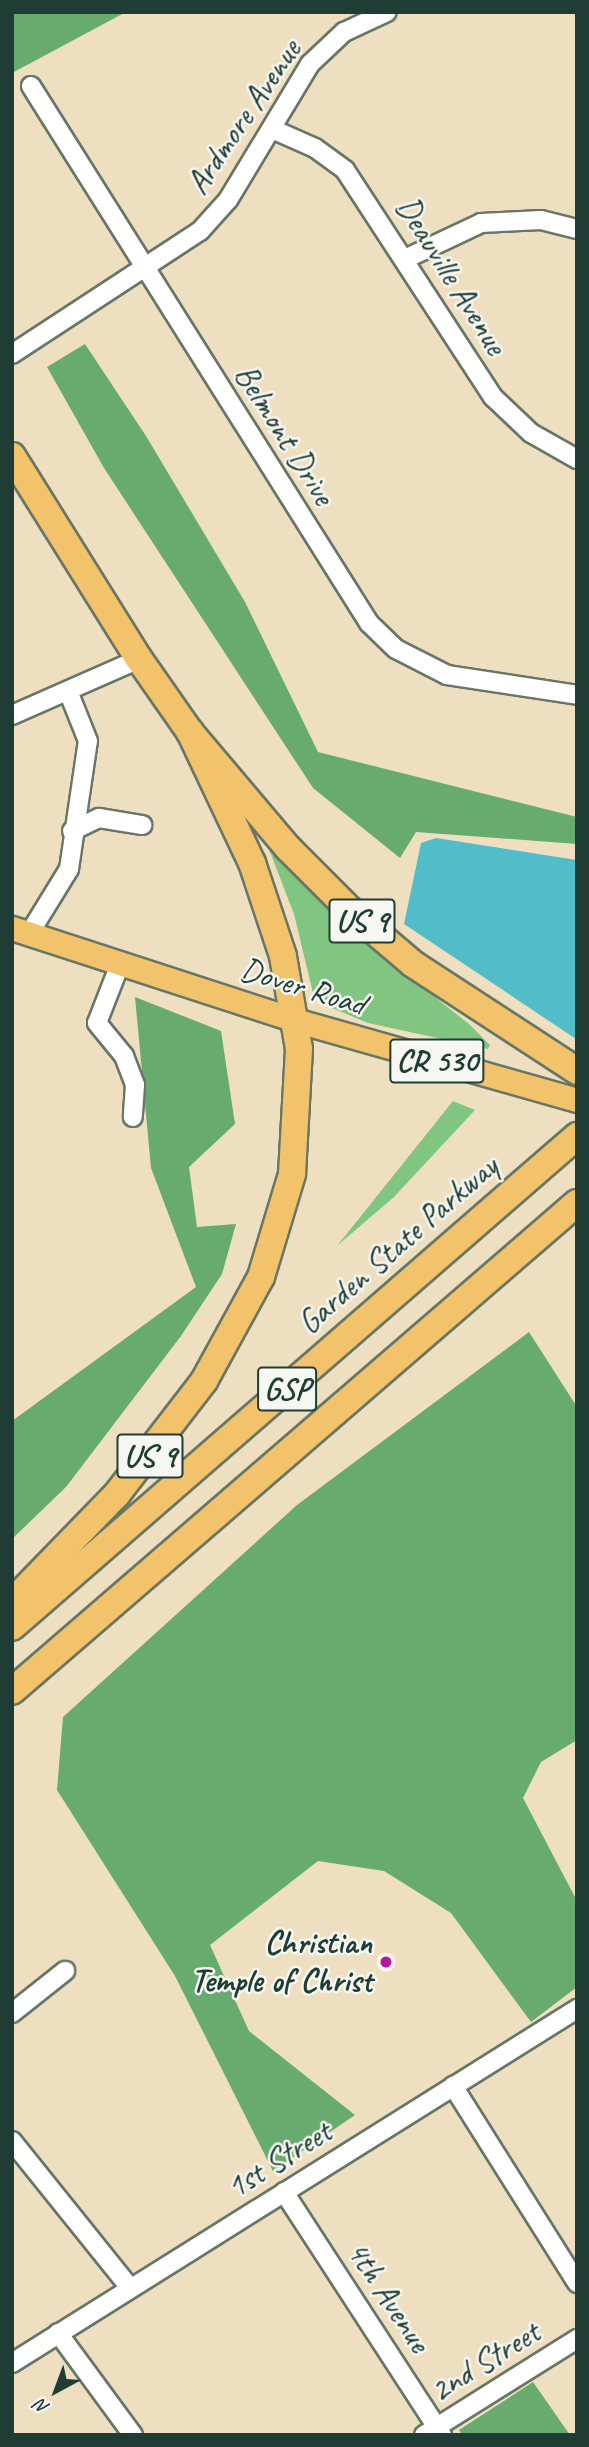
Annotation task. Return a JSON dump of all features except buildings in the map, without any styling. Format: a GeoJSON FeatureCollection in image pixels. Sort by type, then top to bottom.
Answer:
{"type":"FeatureCollection","features":[{"type":"Feature","properties":{"kind":"highway","name":"US 9"},"geometry":{"type":"LineString","coordinates":[[12,456],[139,659],[190,732],[288,848],[352,912],[457,995],[577,1070]]}},
{"type":"Feature","properties":{"kind":"highway","name":"US 9"},"geometry":{"type":"LineString","coordinates":[[12,1602],[75,1541],[158,1446],[222,1353],[248,1304],[275,1242],[292,1174],[300,1079],[298,1021],[283,956],[252,863],[190,732]]}},
{"type":"Feature","properties":{"kind":"highway","name":"Garden State Parkway"},"geometry":{"type":"LineString","coordinates":[[12,1627],[569,1143]]}},
{"type":"Feature","properties":{"kind":"highway","name":"GSP"},"geometry":{"type":"LineString","coordinates":[[12,1691],[577,1203]]}},
{"type":"Feature","properties":{"kind":"main road","name":"Dover Road"},"geometry":{"type":"LineString","coordinates":[[21,931],[298,1021],[577,1100]]}},
{"type":"Feature","properties":{"kind":"street","name":"Ardmore Avenue"},"geometry":{"type":"LineString","coordinates":[[12,354],[200,231],[228,200],[310,64],[344,32],[387,12]]}},
{"type":"Feature","properties":{"kind":"street","name":"Belmont Drive"},"geometry":{"type":"LineString","coordinates":[[31,86],[350,597],[387,640],[447,675],[577,695]]}},
{"type":"Feature","properties":{"kind":"street","name":"Deauville Avenue"},"geometry":{"type":"LineString","coordinates":[[272,129],[315,148],[345,170],[493,397],[531,433],[577,459]]}},
{"type":"Feature","properties":{"kind":"street"},"geometry":{"type":"LineString","coordinates":[[405,259],[481,223],[541,220],[577,229]]}},
{"type":"Feature","properties":{"kind":"street"},"geometry":{"type":"LineString","coordinates":[[12,715],[139,659]]}},
{"type":"Feature","properties":{"kind":"street"},"geometry":{"type":"LineString","coordinates":[[21,931],[69,869],[72,831],[88,741],[68,691]]}},
{"type":"Feature","properties":{"kind":"street"},"geometry":{"type":"LineString","coordinates":[[72,831],[99,818],[119,818],[142,825]]}},
{"type":"Feature","properties":{"kind":"street"},"geometry":{"type":"LineString","coordinates":[[120,964],[97,1023],[124,1056],[135,1085],[133,1117]]}},
{"type":"Feature","properties":{"kind":"street"},"geometry":{"type":"LineString","coordinates":[[12,2013],[65,1971]]}},
{"type":"Feature","properties":{"kind":"street","name":"1st Street"},"geometry":{"type":"LineString","coordinates":[[12,2363],[577,2009]]}},
{"type":"Feature","properties":{"kind":"street"},"geometry":{"type":"LineString","coordinates":[[453,2086],[577,2283]]}},
{"type":"Feature","properties":{"kind":"street"},"geometry":{"type":"LineString","coordinates":[[12,2141],[130,2288]]}},
{"type":"Feature","properties":{"kind":"street","name":"4th Avenue"},"geometry":{"type":"LineString","coordinates":[[284,2192],[434,2432]]}},
{"type":"Feature","properties":{"kind":"street"},"geometry":{"type":"LineString","coordinates":[[58,2333],[133,2435]]}},
{"type":"Feature","properties":{"kind":"street","name":"2nd Street"},"geometry":{"type":"LineString","coordinates":[[434,2432],[577,2339]]}},
{"type":"Feature","properties":{"kind":"green space"},"geometry":{"type":"Polygon","coordinates":[[[12,12],[126,12],[12,73],[12,12]]]}},
{"type":"Feature","properties":{"kind":"green space"},"geometry":{"type":"Polygon","coordinates":[[[85,344],[146,436],[245,602],[318,752],[577,817],[577,844],[416,832],[400,858],[313,788],[104,468],[47,367],[85,344]]]}},
{"type":"Feature","properties":{"kind":"green space"},"geometry":{"type":"Polygon","coordinates":[[[276,849],[394,965],[469,1024],[490,1045],[488,1049],[368,1023],[320,1003],[319,993],[313,993],[294,914],[270,852],[276,849]]]}},
{"type":"Feature","properties":{"kind":"green space"},"geometry":{"type":"Polygon","coordinates":[[[135,997],[221,1031],[235,1124],[189,1167],[197,1227],[236,1224],[222,1274],[181,1336],[66,1487],[12,1539],[12,1421],[196,1287],[151,1168],[135,997]]]}},
{"type":"Feature","properties":{"kind":"green space"},"geometry":{"type":"Polygon","coordinates":[[[453,1101],[475,1110],[394,1197],[337,1246],[453,1101]]]}},
{"type":"Feature","properties":{"kind":"green space"},"geometry":{"type":"Polygon","coordinates":[[[529,1332],[577,1407],[577,1740],[541,1762],[523,1798],[577,1901],[577,1987],[531,2022],[451,1913],[384,1871],[318,1861],[210,1945],[249,2031],[355,2115],[273,2171],[175,1976],[57,1790],[63,1717],[297,1505],[529,1332]]]}},
{"type":"Feature","properties":{"kind":"green space"},"geometry":{"type":"Polygon","coordinates":[[[533,2382],[570,2435],[462,2435],[459,2430],[533,2382]]]}},
{"type":"Feature","properties":{"kind":"water"},"geometry":{"type":"Polygon","coordinates":[[[436,838],[577,860],[576,1039],[404,924],[421,843],[436,838]]]}},
{"type":"Feature","properties":{"kind":"place","name":"Christian Temple of Christ"},"geometry":{"type":"Point","coordinates":[386,1962]}}]}
